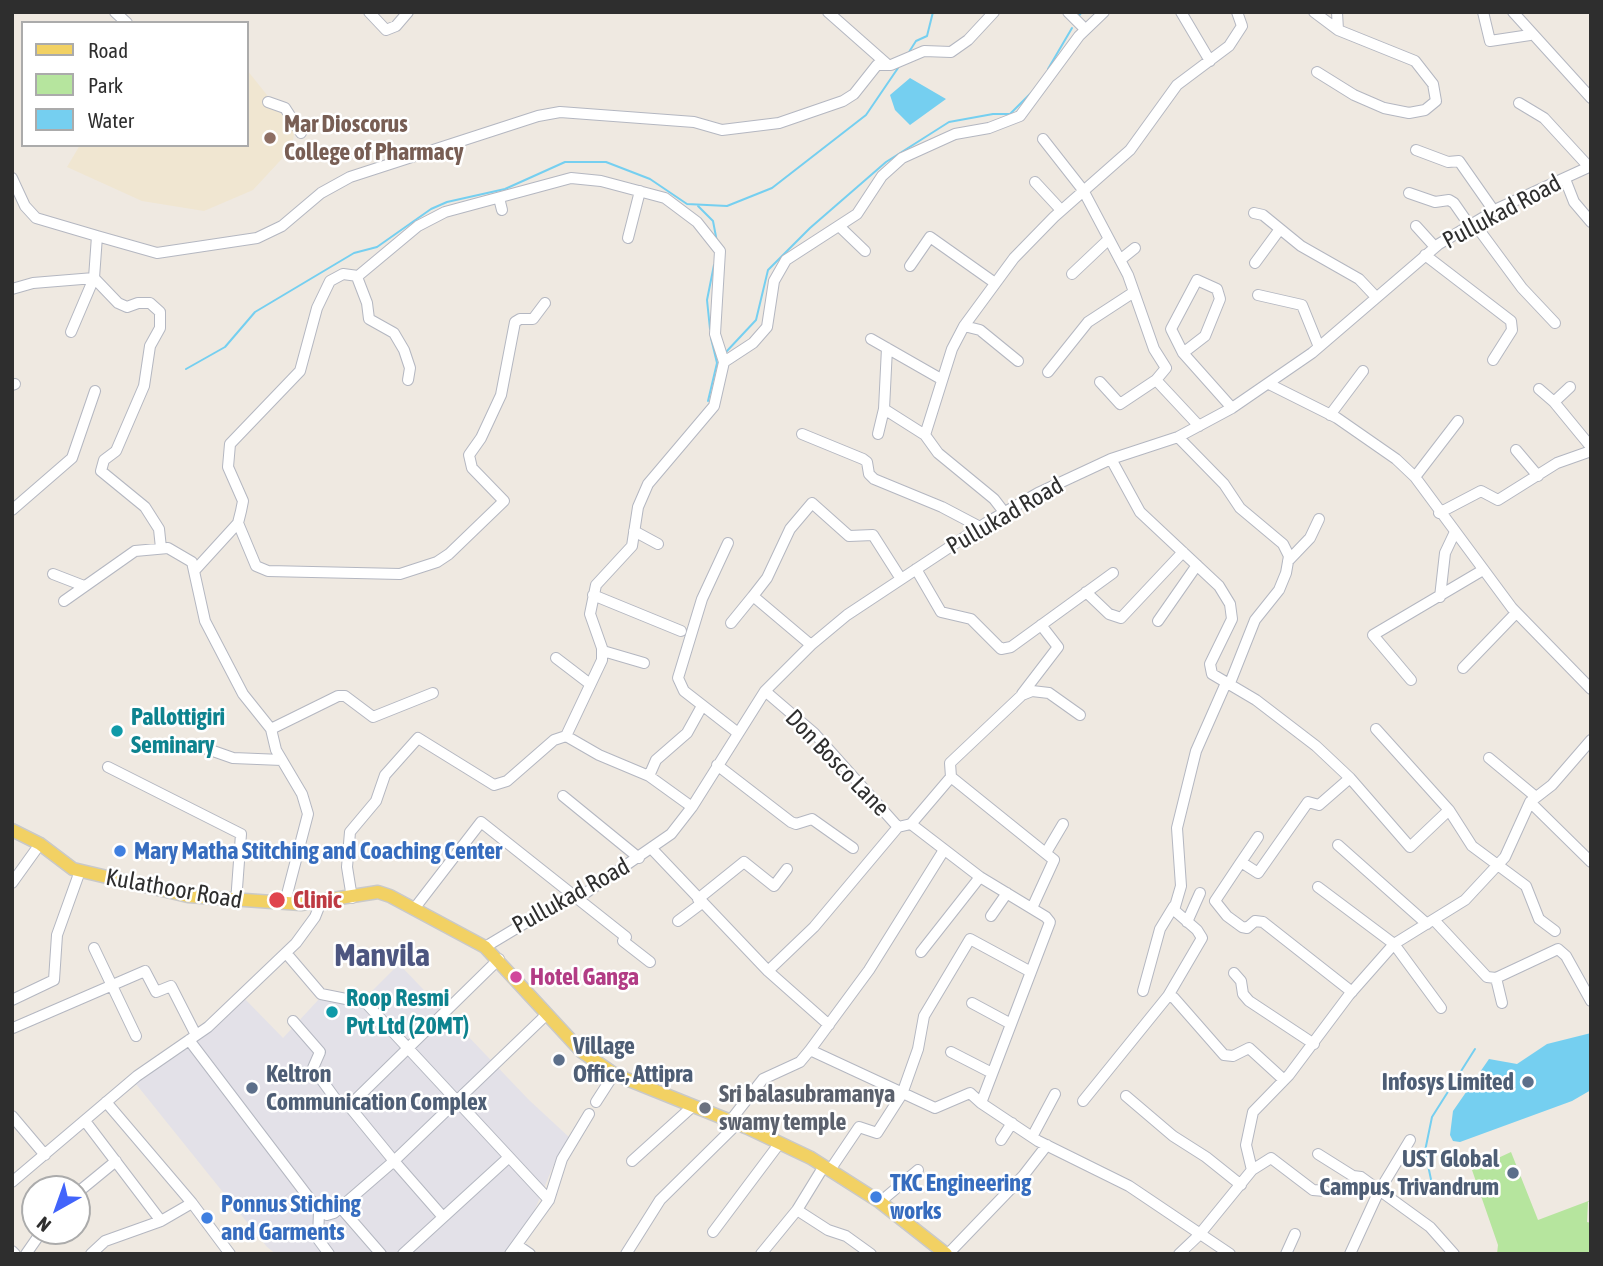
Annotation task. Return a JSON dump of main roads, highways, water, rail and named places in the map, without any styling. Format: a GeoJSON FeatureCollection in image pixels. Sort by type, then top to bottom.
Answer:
{"type":"FeatureCollection","features":[{"type":"Feature","properties":{"kind":"main road","name":"Kulathoor Road"},"geometry":{"type":"LineString","coordinates":[[12,830],[40,844],[63,863],[80,871],[188,897],[236,902],[321,902],[379,892],[485,947],[499,958],[546,1015],[581,1051],[614,1074],[733,1122],[827,1168],[880,1202],[947,1254]]}},
{"type":"Feature","properties":{"kind":"water"},"geometry":{"type":"Polygon","coordinates":[[[910,78],[946,99],[910,125],[895,110],[890,95],[910,78]]]}},
{"type":"Feature","properties":{"kind":"water","name":"Infosys Limited"},"geometry":{"type":"Polygon","coordinates":[[[1591,1033],[1591,1090],[1572,1101],[1460,1142],[1453,1141],[1450,1135],[1453,1111],[1489,1059],[1517,1064],[1547,1044],[1591,1033]]]}},
{"type":"Feature","properties":{"kind":"waterway"},"geometry":{"type":"LineString","coordinates":[[909,52],[916,41],[927,36],[933,12]]}},
{"type":"Feature","properties":{"kind":"waterway"},"geometry":{"type":"LineString","coordinates":[[1078,17],[1082,12]]}},
{"type":"Feature","properties":{"kind":"waterway"},"geometry":{"type":"LineString","coordinates":[[1048,69],[1072,28]]}},
{"type":"Feature","properties":{"kind":"waterway"},"geometry":{"type":"LineString","coordinates":[[186,369],[225,347],[255,312],[354,253],[377,247],[431,209],[447,202],[505,189],[565,162],[606,162],[650,179],[687,204],[727,206],[772,188],[866,115],[898,68]]}},
{"type":"Feature","properties":{"kind":"waterway"},"geometry":{"type":"LineString","coordinates":[[726,352],[756,320],[768,270],[810,228],[886,162],[949,122],[993,114],[1010,114],[1033,91]]}},
{"type":"Feature","properties":{"kind":"waterway"},"geometry":{"type":"LineString","coordinates":[[698,206],[713,221],[717,242]]}},
{"type":"Feature","properties":{"kind":"waterway"},"geometry":{"type":"LineString","coordinates":[[710,329],[707,300],[714,265]]}},
{"type":"Feature","properties":{"kind":"waterway"},"geometry":{"type":"LineString","coordinates":[[708,401],[717,363],[711,338]]}},
{"type":"Feature","properties":{"kind":"waterway"},"geometry":{"type":"LineString","coordinates":[[1433,1189],[1425,1151],[1432,1117],[1475,1049]]}},
{"type":"Feature","properties":{"kind":"place","name":"Mar Dioscorus College of Pharmacy"},"geometry":{"type":"Point","coordinates":[270,138]}},
{"type":"Feature","properties":{"kind":"place","name":"Pallottigiri Seminary"},"geometry":{"type":"Point","coordinates":[117,731]}},
{"type":"Feature","properties":{"kind":"place","name":"Mary Matha Stitching and Coaching Center"},"geometry":{"type":"Point","coordinates":[120,851]}},
{"type":"Feature","properties":{"kind":"place","name":"Clinic"},"geometry":{"type":"Point","coordinates":[277,900]}},
{"type":"Feature","properties":{"kind":"place","name":"Hotel Ganga"},"geometry":{"type":"Point","coordinates":[516,977]}},
{"type":"Feature","properties":{"kind":"place","name":"Roop Resmi Pvt Ltd (20MT)"},"geometry":{"type":"Point","coordinates":[332,1012]}},
{"type":"Feature","properties":{"kind":"place","name":"Village Office, Attipra"},"geometry":{"type":"Point","coordinates":[559,1060]}},
{"type":"Feature","properties":{"kind":"place","name":"Infosys Limited"},"geometry":{"type":"Point","coordinates":[1528,1082]}},
{"type":"Feature","properties":{"kind":"place","name":"Keltron Communication Complex"},"geometry":{"type":"Point","coordinates":[252,1088]}},
{"type":"Feature","properties":{"kind":"place","name":"Sri balasubramanya swamy temple"},"geometry":{"type":"Point","coordinates":[705,1108]}},
{"type":"Feature","properties":{"kind":"place","name":"UST Global Campus, Trivandrum"},"geometry":{"type":"Point","coordinates":[1513,1173]}},
{"type":"Feature","properties":{"kind":"place","name":"TKC Engineering works"},"geometry":{"type":"Point","coordinates":[876,1197]}},
{"type":"Feature","properties":{"kind":"place","name":"Ponnus Stiching and Garments"},"geometry":{"type":"Point","coordinates":[207,1218]}},
{"type":"Feature","properties":{"kind":"district","name":"Manvila"},"geometry":{"type":"Point","coordinates":[382,956]}}]}
